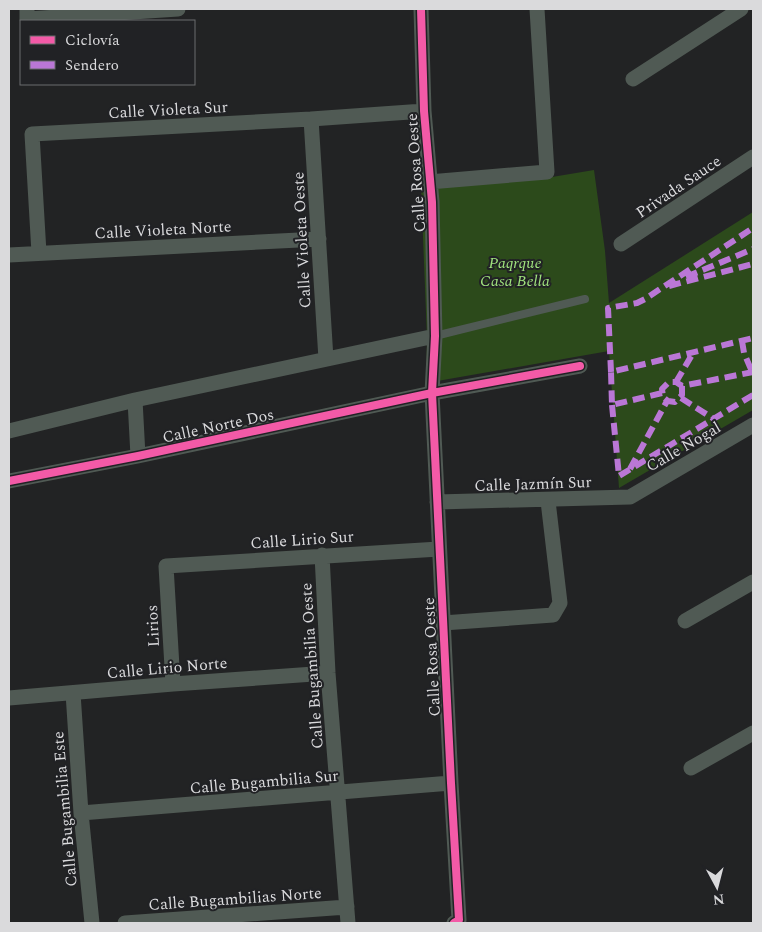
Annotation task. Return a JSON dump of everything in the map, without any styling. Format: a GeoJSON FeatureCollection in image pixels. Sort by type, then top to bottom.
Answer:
{"type":"FeatureCollection","features":[{"type":"Feature","properties":{"kind":"street"},"geometry":{"type":"LineString","coordinates":[[27,14],[178,9]]}},
{"type":"Feature","properties":{"kind":"street","name":"Calle Rosa Oeste"},"geometry":{"type":"LineString","coordinates":[[421,9],[424,111],[432,202],[435,336],[432,393],[457,922]]}},
{"type":"Feature","properties":{"kind":"street"},"geometry":{"type":"LineString","coordinates":[[429,182],[547,172],[537,9]]}},
{"type":"Feature","properties":{"kind":"street"},"geometry":{"type":"LineString","coordinates":[[633,79],[741,9]]}},
{"type":"Feature","properties":{"kind":"street","name":"Calle Violeta Sur"},"geometry":{"type":"LineString","coordinates":[[39,253],[32,134],[424,111]]}},
{"type":"Feature","properties":{"kind":"street","name":"Calle Violeta Oeste"},"geometry":{"type":"LineString","coordinates":[[311,119],[326,359]]}},
{"type":"Feature","properties":{"kind":"street","name":"Privada Sauce"},"geometry":{"type":"LineString","coordinates":[[621,244],[753,157]]}},
{"type":"Feature","properties":{"kind":"street","name":"Calle Violeta Norte"},"geometry":{"type":"LineString","coordinates":[[9,254],[319,239]]}},
{"type":"Feature","properties":{"kind":"street"},"geometry":{"type":"LineString","coordinates":[[9,430],[135,400],[435,336]]}},
{"type":"Feature","properties":{"kind":"street","name":"Calle Norte Dos"},"geometry":{"type":"LineString","coordinates":[[9,481],[138,456],[432,393],[580,366]]}},
{"type":"Feature","properties":{"kind":"street"},"geometry":{"type":"LineString","coordinates":[[135,400],[138,456]]}},
{"type":"Feature","properties":{"kind":"street","name":"Calle Nogal"},"geometry":{"type":"LineString","coordinates":[[630,497],[753,425]]}},
{"type":"Feature","properties":{"kind":"street","name":"Calle Jazmín Sur"},"geometry":{"type":"LineString","coordinates":[[437,502],[630,497]]}},
{"type":"Feature","properties":{"kind":"street"},"geometry":{"type":"LineString","coordinates":[[443,623],[553,615],[560,603],[548,500]]}},
{"type":"Feature","properties":{"kind":"street","name":"Calle Lirio Sur"},"geometry":{"type":"LineString","coordinates":[[166,566],[439,548]]}},
{"type":"Feature","properties":{"kind":"street","name":"Calle Bugambilia Oeste"},"geometry":{"type":"LineString","coordinates":[[322,555],[328,673],[348,923]]}},
{"type":"Feature","properties":{"kind":"street","name":"Lirios"},"geometry":{"type":"LineString","coordinates":[[166,566],[173,684]]}},
{"type":"Feature","properties":{"kind":"street"},"geometry":{"type":"LineString","coordinates":[[685,621],[753,582]]}},
{"type":"Feature","properties":{"kind":"street","name":"Calle Lirio Norte"},"geometry":{"type":"LineString","coordinates":[[9,698],[328,673]]}},
{"type":"Feature","properties":{"kind":"street","name":"Calle Bugambilia Este"},"geometry":{"type":"LineString","coordinates":[[73,692],[80,813],[92,923]]}},
{"type":"Feature","properties":{"kind":"street"},"geometry":{"type":"LineString","coordinates":[[691,768],[753,733]]}},
{"type":"Feature","properties":{"kind":"street","name":"Calle Bugambilia Sur"},"geometry":{"type":"LineString","coordinates":[[80,813],[451,783]]}},
{"type":"Feature","properties":{"kind":"street","name":"Calle Bugambilias Norte"},"geometry":{"type":"LineString","coordinates":[[125,923],[347,907]]}},
{"type":"Feature","properties":{"kind":"lane"},"geometry":{"type":"LineString","coordinates":[[435,336],[585,299]]}},
{"type":"Feature","properties":{"kind":"green space","name":"Paqrque Casa Bella"},"geometry":{"type":"Polygon","coordinates":[[[594,170],[605,251],[609,303],[753,212],[753,410],[619,488],[609,351],[426,383],[427,338],[421,187],[546,178],[594,170]]]}},
{"type":"Feature","properties":{"kind":"marked path"},"geometry":{"type":"LineString","coordinates":[[611,372],[608,308],[637,303],[645,299],[753,228]]}},
{"type":"Feature","properties":{"kind":"marked path"},"geometry":{"type":"LineString","coordinates":[[686,277],[753,249]]}},
{"type":"Feature","properties":{"kind":"marked path"},"geometry":{"type":"LineString","coordinates":[[669,286],[753,264]]}},
{"type":"Feature","properties":{"kind":"marked path"},"geometry":{"type":"LineString","coordinates":[[662,393],[612,405],[611,372],[753,338]]}},
{"type":"Feature","properties":{"kind":"marked path"},"geometry":{"type":"LineString","coordinates":[[742,341],[744,353],[753,374]]}},
{"type":"Feature","properties":{"kind":"marked path"},"geometry":{"type":"LineString","coordinates":[[676,382],[693,353]]}},
{"type":"Feature","properties":{"kind":"marked path"},"geometry":{"type":"LineString","coordinates":[[682,386],[682,395],[675,402],[668,401],[663,397],[662,389],[669,382],[676,382],[682,386],[753,372]]}},
{"type":"Feature","properties":{"kind":"marked path"},"geometry":{"type":"LineString","coordinates":[[612,405],[619,476],[753,395]]}},
{"type":"Feature","properties":{"kind":"marked path"},"geometry":{"type":"LineString","coordinates":[[681,398],[714,419]]}},
{"type":"Feature","properties":{"kind":"marked path"},"geometry":{"type":"LineString","coordinates":[[630,469],[667,401]]}},
{"type":"Feature","properties":{"kind":"cycle path"},"geometry":{"type":"LineString","coordinates":[[421,9],[424,111],[432,202],[435,336],[432,393],[459,920],[454,923]]}},
{"type":"Feature","properties":{"kind":"cycle path"},"geometry":{"type":"LineString","coordinates":[[9,481],[138,456],[432,393],[580,366]]}}]}
